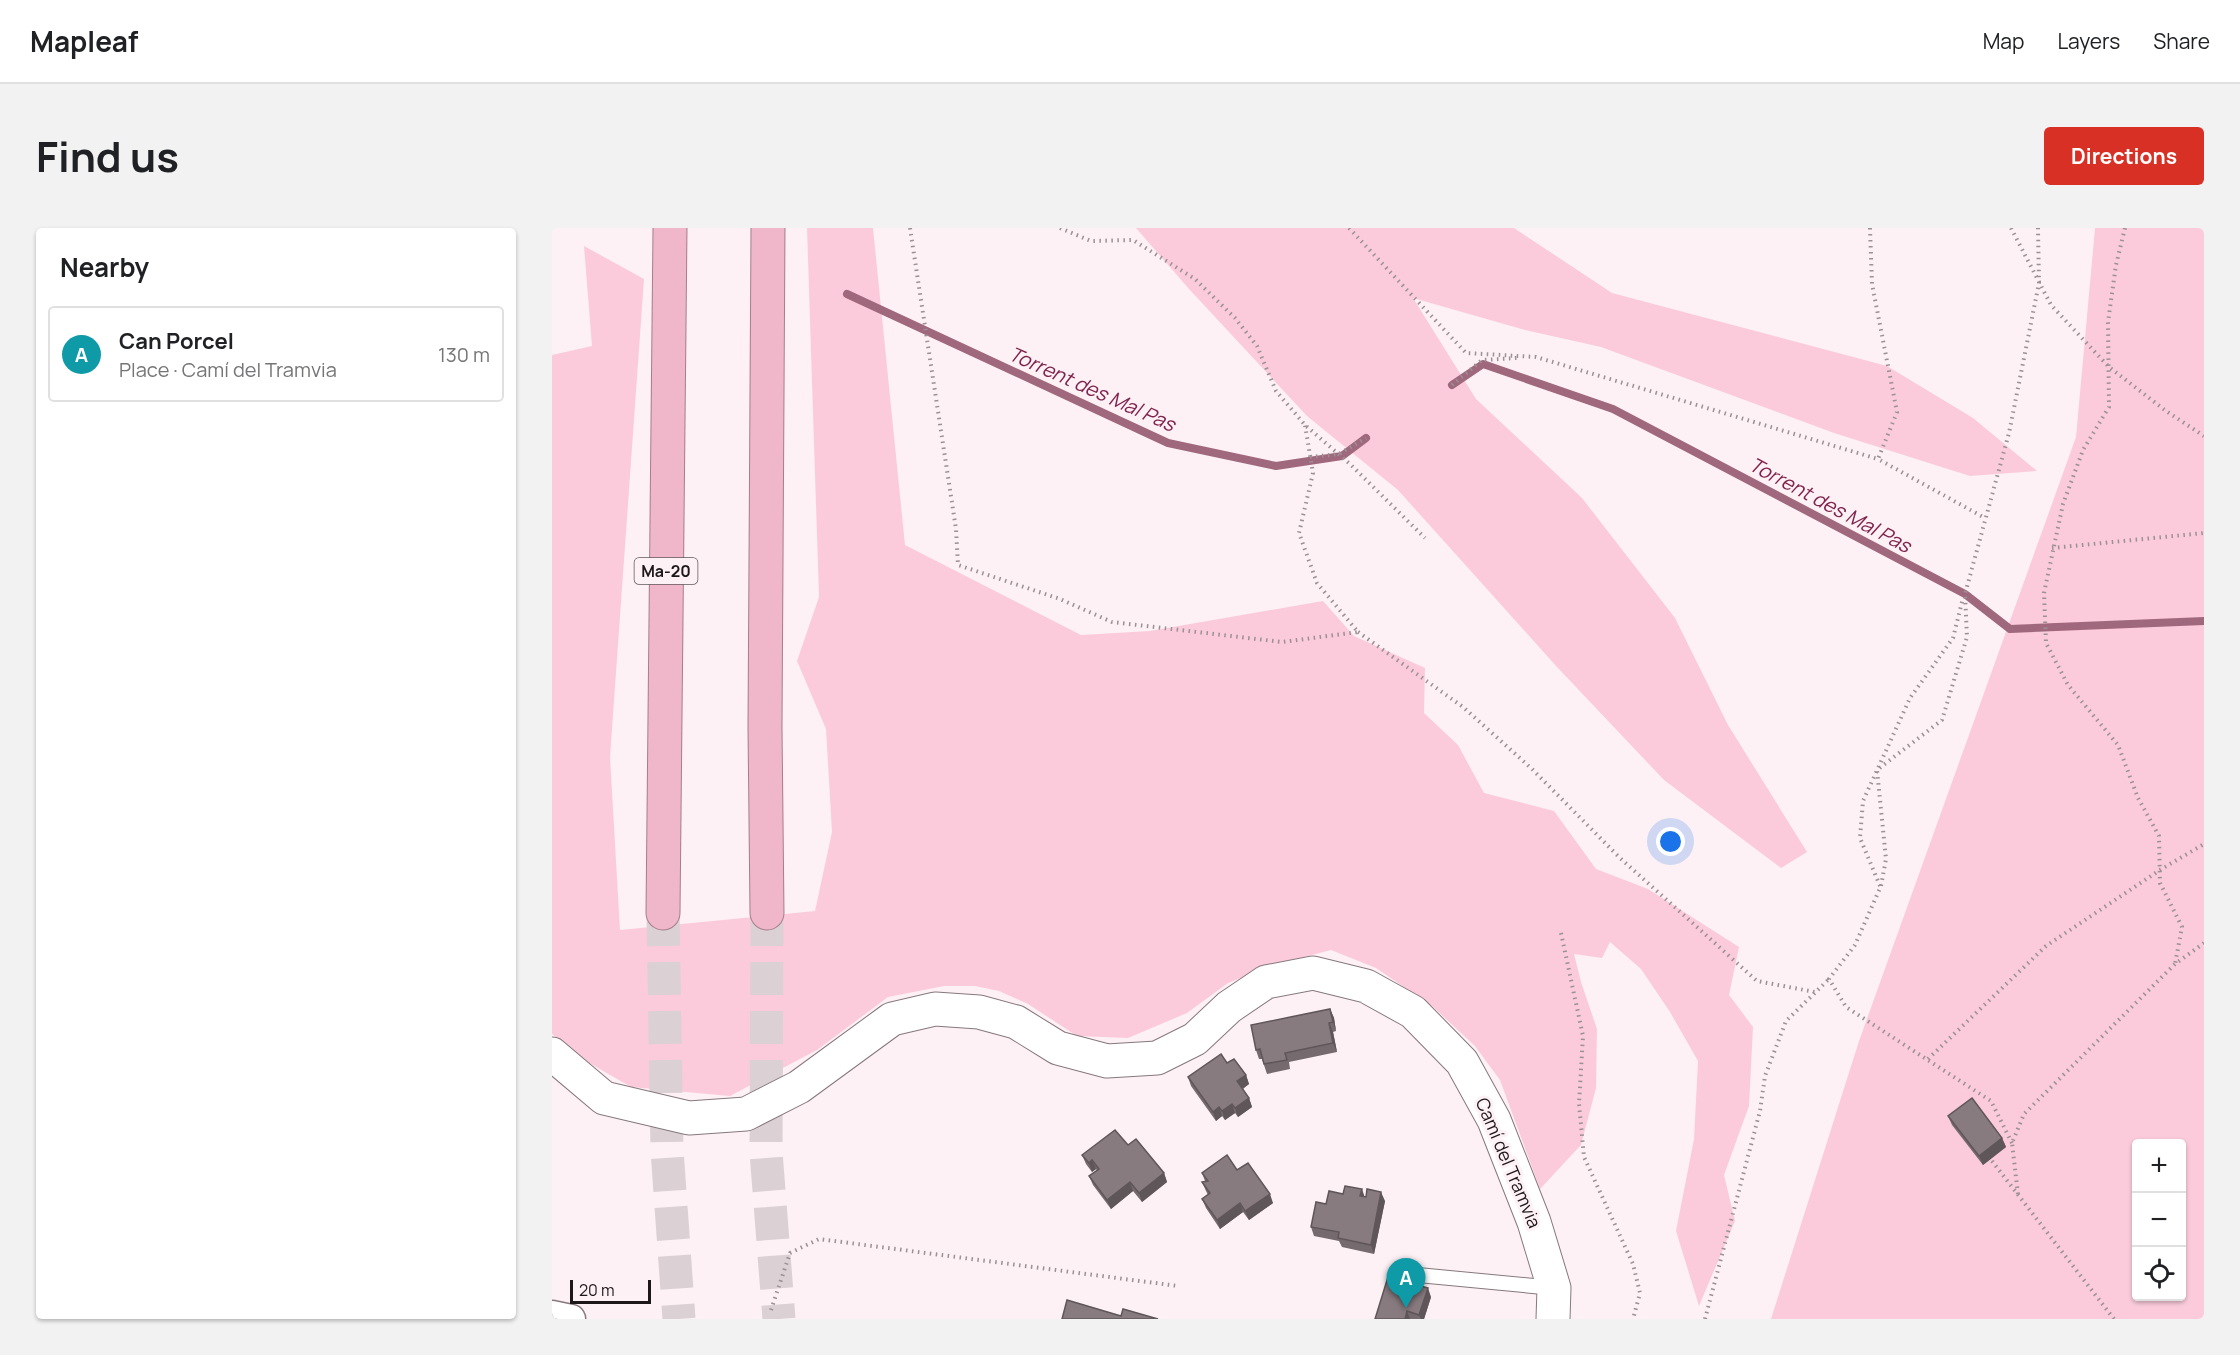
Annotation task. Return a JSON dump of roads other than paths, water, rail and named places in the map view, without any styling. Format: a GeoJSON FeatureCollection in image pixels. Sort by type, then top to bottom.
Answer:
{"type":"FeatureCollection","features":[{"type":"Feature","properties":{"kind":"highway","name":"Ma-20"},"geometry":{"type":"LineString","coordinates":[[663,913],[670,228]]}},
{"type":"Feature","properties":{"kind":"highway"},"geometry":{"type":"LineString","coordinates":[[767,913],[765,727],[768,228]]}},
{"type":"Feature","properties":{"kind":"street","name":"Camí del Tramvia"},"geometry":{"type":"LineString","coordinates":[[552,1054],[604,1098],[689,1118],[746,1114],[799,1087],[892,1019],[935,1009],[979,1012],[1017,1022],[1058,1048],[1107,1061],[1157,1058],[1195,1039],[1229,1007],[1266,982],[1313,973],[1366,986],[1413,1012],[1462,1062],[1494,1120],[1534,1222],[1553,1303]]}},
{"type":"Feature","properties":{"kind":"street"},"geometry":{"type":"LineString","coordinates":[[552,1316],[571,1319]]}},
{"type":"Feature","properties":{"kind":"lane"},"geometry":{"type":"LineString","coordinates":[[1398,1273],[1553,1303]]}},
{"type":"Feature","properties":{"kind":"waterway","name":"Torrent des Mal Pas"},"geometry":{"type":"LineString","coordinates":[[847,294],[1168,443],[1276,466],[1342,456],[1366,438]]}},
{"type":"Feature","properties":{"kind":"waterway","name":"Torrent des Mal Pas"},"geometry":{"type":"LineString","coordinates":[[1452,385],[1483,364],[1613,409],[1965,594],[2010,629],[2204,621]]}},
{"type":"Feature","properties":{"kind":"tunnel"},"geometry":{"type":"LineString","coordinates":[[663,913],[667,1150],[679,1319]]}},
{"type":"Feature","properties":{"kind":"tunnel"},"geometry":{"type":"LineString","coordinates":[[767,913],[766,1152],[779,1319]]}},
{"type":"Feature","properties":{"kind":"place","name":"Can Porcel"},"geometry":{"type":"Point","coordinates":[1406,1308]}}]}
